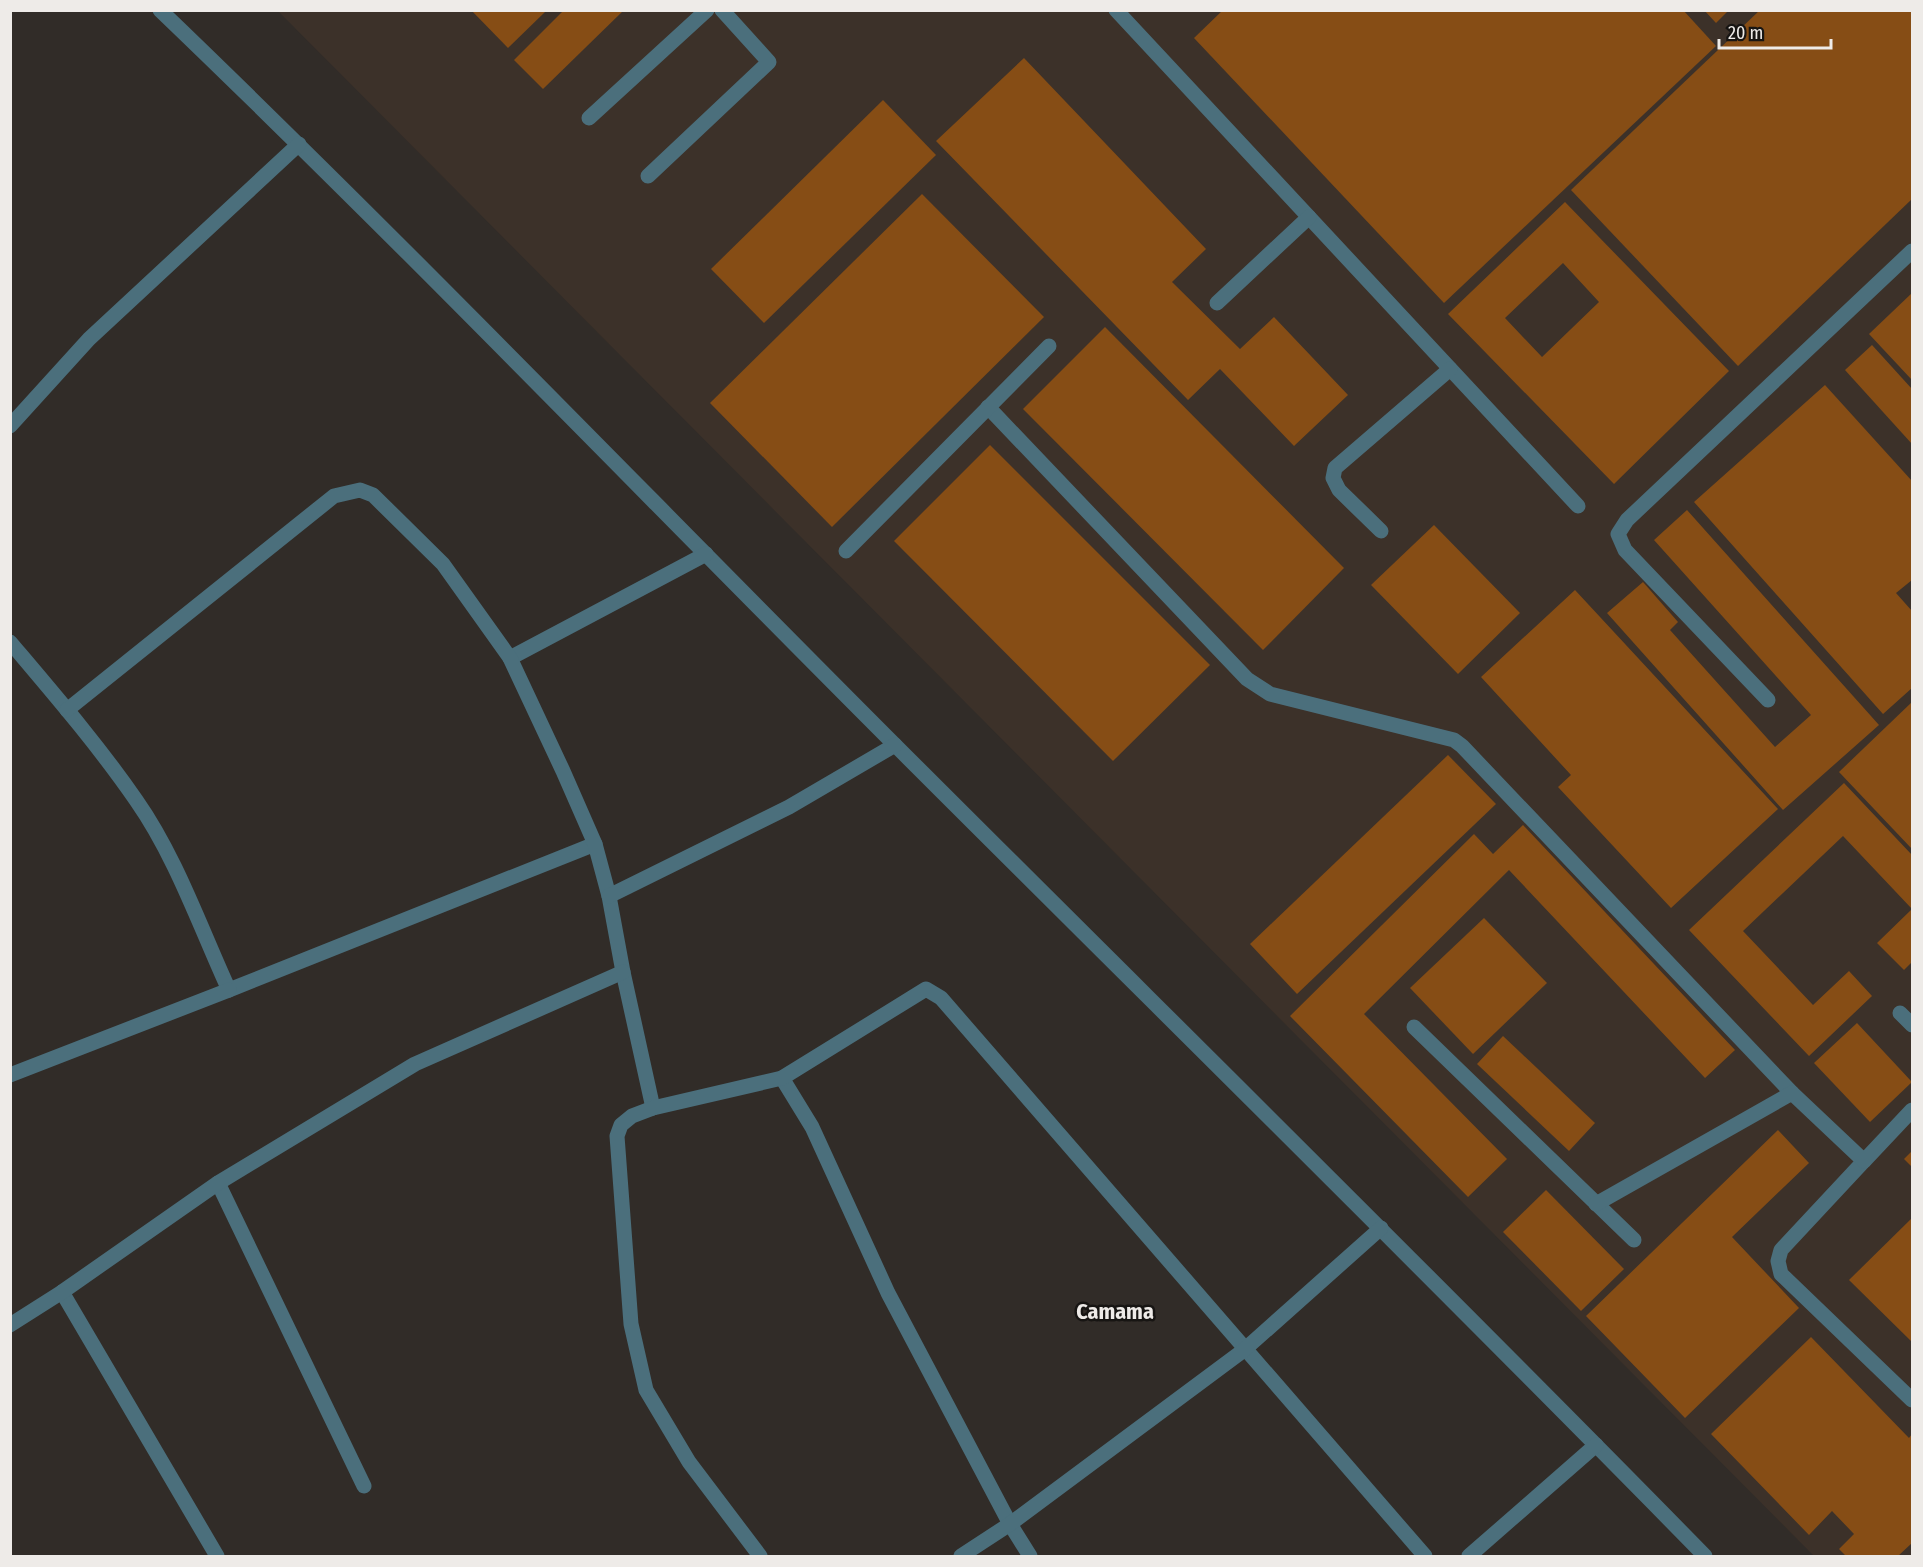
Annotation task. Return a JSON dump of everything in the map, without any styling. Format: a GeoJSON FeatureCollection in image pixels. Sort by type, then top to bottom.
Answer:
{"type":"FeatureCollection","features":[{"type":"Feature","properties":{"kind":"street"},"geometry":{"type":"LineString","coordinates":[[160,10],[299,144],[896,745],[1381,1228],[1705,1557]]}},
{"type":"Feature","properties":{"kind":"street"},"geometry":{"type":"LineString","coordinates":[[589,118],[707,10]]}},
{"type":"Feature","properties":{"kind":"street"},"geometry":{"type":"LineString","coordinates":[[648,176],[770,62],[722,10]]}},
{"type":"Feature","properties":{"kind":"street"},"geometry":{"type":"LineString","coordinates":[[1116,10],[1578,506]]}},
{"type":"Feature","properties":{"kind":"street"},"geometry":{"type":"LineString","coordinates":[[10,426],[89,339],[299,144]]}},
{"type":"Feature","properties":{"kind":"street"},"geometry":{"type":"LineString","coordinates":[[1217,303],[1309,217]]}},
{"type":"Feature","properties":{"kind":"street"},"geometry":{"type":"LineString","coordinates":[[1768,700],[1625,550],[1618,534],[1628,519],[1912,251]]}},
{"type":"Feature","properties":{"kind":"street"},"geometry":{"type":"LineString","coordinates":[[846,551],[1049,346]]}},
{"type":"Feature","properties":{"kind":"street"},"geometry":{"type":"LineString","coordinates":[[1381,531],[1340,490],[1333,478],[1335,468],[1450,369]]}},
{"type":"Feature","properties":{"kind":"street"},"geometry":{"type":"LineString","coordinates":[[988,407],[1247,679],[1270,694],[1454,740],[1462,746],[1792,1093],[1864,1161]]}},
{"type":"Feature","properties":{"kind":"street"},"geometry":{"type":"LineString","coordinates":[[68,710],[334,496],[360,490],[373,495],[443,564],[510,658],[595,844],[609,896],[623,972],[653,1107]]}},
{"type":"Feature","properties":{"kind":"street"},"geometry":{"type":"LineString","coordinates":[[510,658],[706,554]]}},
{"type":"Feature","properties":{"kind":"street"},"geometry":{"type":"LineString","coordinates":[[10,642],[68,710],[137,801],[163,846],[229,990]]}},
{"type":"Feature","properties":{"kind":"street"},"geometry":{"type":"LineString","coordinates":[[609,896],[789,807],[896,745]]}},
{"type":"Feature","properties":{"kind":"street"},"geometry":{"type":"LineString","coordinates":[[10,1075],[595,844]]}},
{"type":"Feature","properties":{"kind":"street"},"geometry":{"type":"LineString","coordinates":[[10,1325],[62,1292],[218,1183],[415,1064],[623,972]]}},
{"type":"Feature","properties":{"kind":"street"},"geometry":{"type":"LineString","coordinates":[[760,1557],[689,1462],[646,1390],[631,1324],[616,1136],[621,1125],[632,1116],[653,1107],[782,1078],[926,989],[941,998],[1425,1557]]}},
{"type":"Feature","properties":{"kind":"street"},"geometry":{"type":"LineString","coordinates":[[1900,1013],[1912,1024]]}},
{"type":"Feature","properties":{"kind":"street"},"geometry":{"type":"LineString","coordinates":[[1414,1027],[1634,1240]]}},
{"type":"Feature","properties":{"kind":"street"},"geometry":{"type":"LineString","coordinates":[[782,1078],[812,1127],[888,1293],[1010,1524],[1030,1557]]}},
{"type":"Feature","properties":{"kind":"street"},"geometry":{"type":"LineString","coordinates":[[1596,1204],[1792,1093]]}},
{"type":"Feature","properties":{"kind":"street"},"geometry":{"type":"LineString","coordinates":[[1912,1110],[1780,1250],[1778,1261],[1781,1274],[1912,1400]]}},
{"type":"Feature","properties":{"kind":"street"},"geometry":{"type":"LineString","coordinates":[[218,1183],[364,1486]]}},
{"type":"Feature","properties":{"kind":"street"},"geometry":{"type":"LineString","coordinates":[[962,1557],[1010,1524],[1244,1350],[1381,1228]]}},
{"type":"Feature","properties":{"kind":"street"},"geometry":{"type":"LineString","coordinates":[[62,1292],[217,1557]]}},
{"type":"Feature","properties":{"kind":"street"},"geometry":{"type":"LineString","coordinates":[[1469,1557],[1596,1445]]}},
{"type":"Feature","properties":{"kind":"shaded area"},"geometry":{"type":"Polygon","coordinates":[[[278,11],[1912,11],[1912,1556],[1814,1556],[278,11]]]}},
{"type":"Feature","properties":{"kind":"building"},"geometry":{"type":"Polygon","coordinates":[[[471,10],[543,10],[545,12],[508,48],[471,10]]]}},
{"type":"Feature","properties":{"kind":"building"},"geometry":{"type":"Polygon","coordinates":[[[564,10],[624,10],[543,89],[514,60],[564,10]]]}},
{"type":"Feature","properties":{"kind":"building"},"geometry":{"type":"Polygon","coordinates":[[[1223,10],[1683,10],[1716,46],[1444,303],[1194,38],[1223,10]]]}},
{"type":"Feature","properties":{"kind":"building"},"geometry":{"type":"Polygon","coordinates":[[[1704,10],[1729,10],[1716,23],[1704,10]]]}},
{"type":"Feature","properties":{"kind":"building"},"geometry":{"type":"Polygon","coordinates":[[[1760,10],[1912,10],[1912,199],[1738,366],[1571,190],[1760,10]]]}},
{"type":"Feature","properties":{"kind":"building"},"geometry":{"type":"Polygon","coordinates":[[[1024,58],[1206,249],[1172,282],[1240,349],[1274,317],[1348,395],[1294,446],[1220,369],[1188,400],[936,141],[1024,58]]]}},
{"type":"Feature","properties":{"kind":"building"},"geometry":{"type":"Polygon","coordinates":[[[883,100],[936,155],[764,323],[711,269],[883,100]]]}},
{"type":"Feature","properties":{"kind":"building"},"geometry":{"type":"Polygon","coordinates":[[[922,194],[1044,317],[832,527],[710,403],[922,194]]]}},
{"type":"Feature","properties":{"kind":"building"},"geometry":{"type":"Polygon","coordinates":[[[1565,202],[1729,371],[1614,484],[1448,314],[1565,202]],[[1563,263],[1505,318],[1542,357],[1599,302],[1563,263]]]}},
{"type":"Feature","properties":{"kind":"building"},"geometry":{"type":"Polygon","coordinates":[[[1912,293],[1912,380],[1869,334],[1912,293]]]}},
{"type":"Feature","properties":{"kind":"building"},"geometry":{"type":"Polygon","coordinates":[[[1105,327],[1344,568],[1263,650],[1023,409],[1105,327]]]}},
{"type":"Feature","properties":{"kind":"building"},"geometry":{"type":"Polygon","coordinates":[[[1872,345],[1912,389],[1912,444],[1845,370],[1872,345]]]}},
{"type":"Feature","properties":{"kind":"building"},"geometry":{"type":"Polygon","coordinates":[[[1825,385],[1912,481],[1912,580],[1896,593],[1912,611],[1912,688],[1883,714],[1694,502],[1825,385]]]}},
{"type":"Feature","properties":{"kind":"building"},"geometry":{"type":"Polygon","coordinates":[[[990,445],[1210,665],[1113,761],[894,541],[990,445]]]}},
{"type":"Feature","properties":{"kind":"building"},"geometry":{"type":"Polygon","coordinates":[[[1687,510],[1879,725],[1783,810],[1607,613],[1643,582],[1678,622],[1670,630],[1775,747],[1811,715],[1654,540],[1687,510]]]}},
{"type":"Feature","properties":{"kind":"building"},"geometry":{"type":"Polygon","coordinates":[[[1434,525],[1520,613],[1458,674],[1371,585],[1434,525]]]}},
{"type":"Feature","properties":{"kind":"building"},"geometry":{"type":"Polygon","coordinates":[[[1575,590],[1778,809],[1671,908],[1558,787],[1571,775],[1481,677],[1575,590]]]}},
{"type":"Feature","properties":{"kind":"building"},"geometry":{"type":"Polygon","coordinates":[[[1912,702],[1912,849],[1839,772],[1912,702]]]}},
{"type":"Feature","properties":{"kind":"building"},"geometry":{"type":"Polygon","coordinates":[[[1448,755],[1496,804],[1297,994],[1250,944],[1448,755]]]}},
{"type":"Feature","properties":{"kind":"building"},"geometry":{"type":"Polygon","coordinates":[[[1844,783],[1912,855],[1912,909],[1843,836],[1743,931],[1813,1005],[1849,971],[1872,996],[1809,1056],[1689,930],[1844,783]]]}},
{"type":"Feature","properties":{"kind":"building"},"geometry":{"type":"Polygon","coordinates":[[[1523,825],[1735,1050],[1705,1078],[1509,870],[1364,1014],[1507,1159],[1468,1197],[1290,1016],[1474,834],[1493,854],[1523,825]]]}},
{"type":"Feature","properties":{"kind":"building"},"geometry":{"type":"Polygon","coordinates":[[[1912,909],[1912,962],[1904,970],[1877,943],[1912,909]]]}},
{"type":"Feature","properties":{"kind":"building"},"geometry":{"type":"Polygon","coordinates":[[[1484,918],[1547,983],[1473,1054],[1410,988],[1484,918]]]}},
{"type":"Feature","properties":{"kind":"building"},"geometry":{"type":"Polygon","coordinates":[[[1857,1023],[1912,1082],[1870,1122],[1814,1063],[1857,1023]]]}},
{"type":"Feature","properties":{"kind":"building"},"geometry":{"type":"Polygon","coordinates":[[[1503,1036],[1595,1123],[1569,1151],[1477,1064],[1503,1036]]]}},
{"type":"Feature","properties":{"kind":"building"},"geometry":{"type":"Polygon","coordinates":[[[1778,1130],[1809,1163],[1732,1237],[1799,1308],[1685,1418],[1586,1316],[1778,1130]]]}},
{"type":"Feature","properties":{"kind":"building"},"geometry":{"type":"Polygon","coordinates":[[[1912,1151],[1912,1167],[1904,1159],[1912,1151]]]}},
{"type":"Feature","properties":{"kind":"building"},"geometry":{"type":"Polygon","coordinates":[[[1546,1190],[1624,1269],[1581,1311],[1503,1232],[1546,1190]]]}},
{"type":"Feature","properties":{"kind":"building"},"geometry":{"type":"Polygon","coordinates":[[[1912,1218],[1912,1342],[1849,1280],[1912,1218]]]}},
{"type":"Feature","properties":{"kind":"building"},"geometry":{"type":"Polygon","coordinates":[[[1811,1337],[1909,1438],[1912,1434],[1912,1543],[1898,1556],[1846,1556],[1839,1549],[1854,1534],[1832,1511],[1809,1535],[1711,1434],[1811,1337]]]}},
{"type":"Feature","properties":{"kind":"district","name":"Camama"},"geometry":{"type":"Point","coordinates":[1115,1311]}}]}
